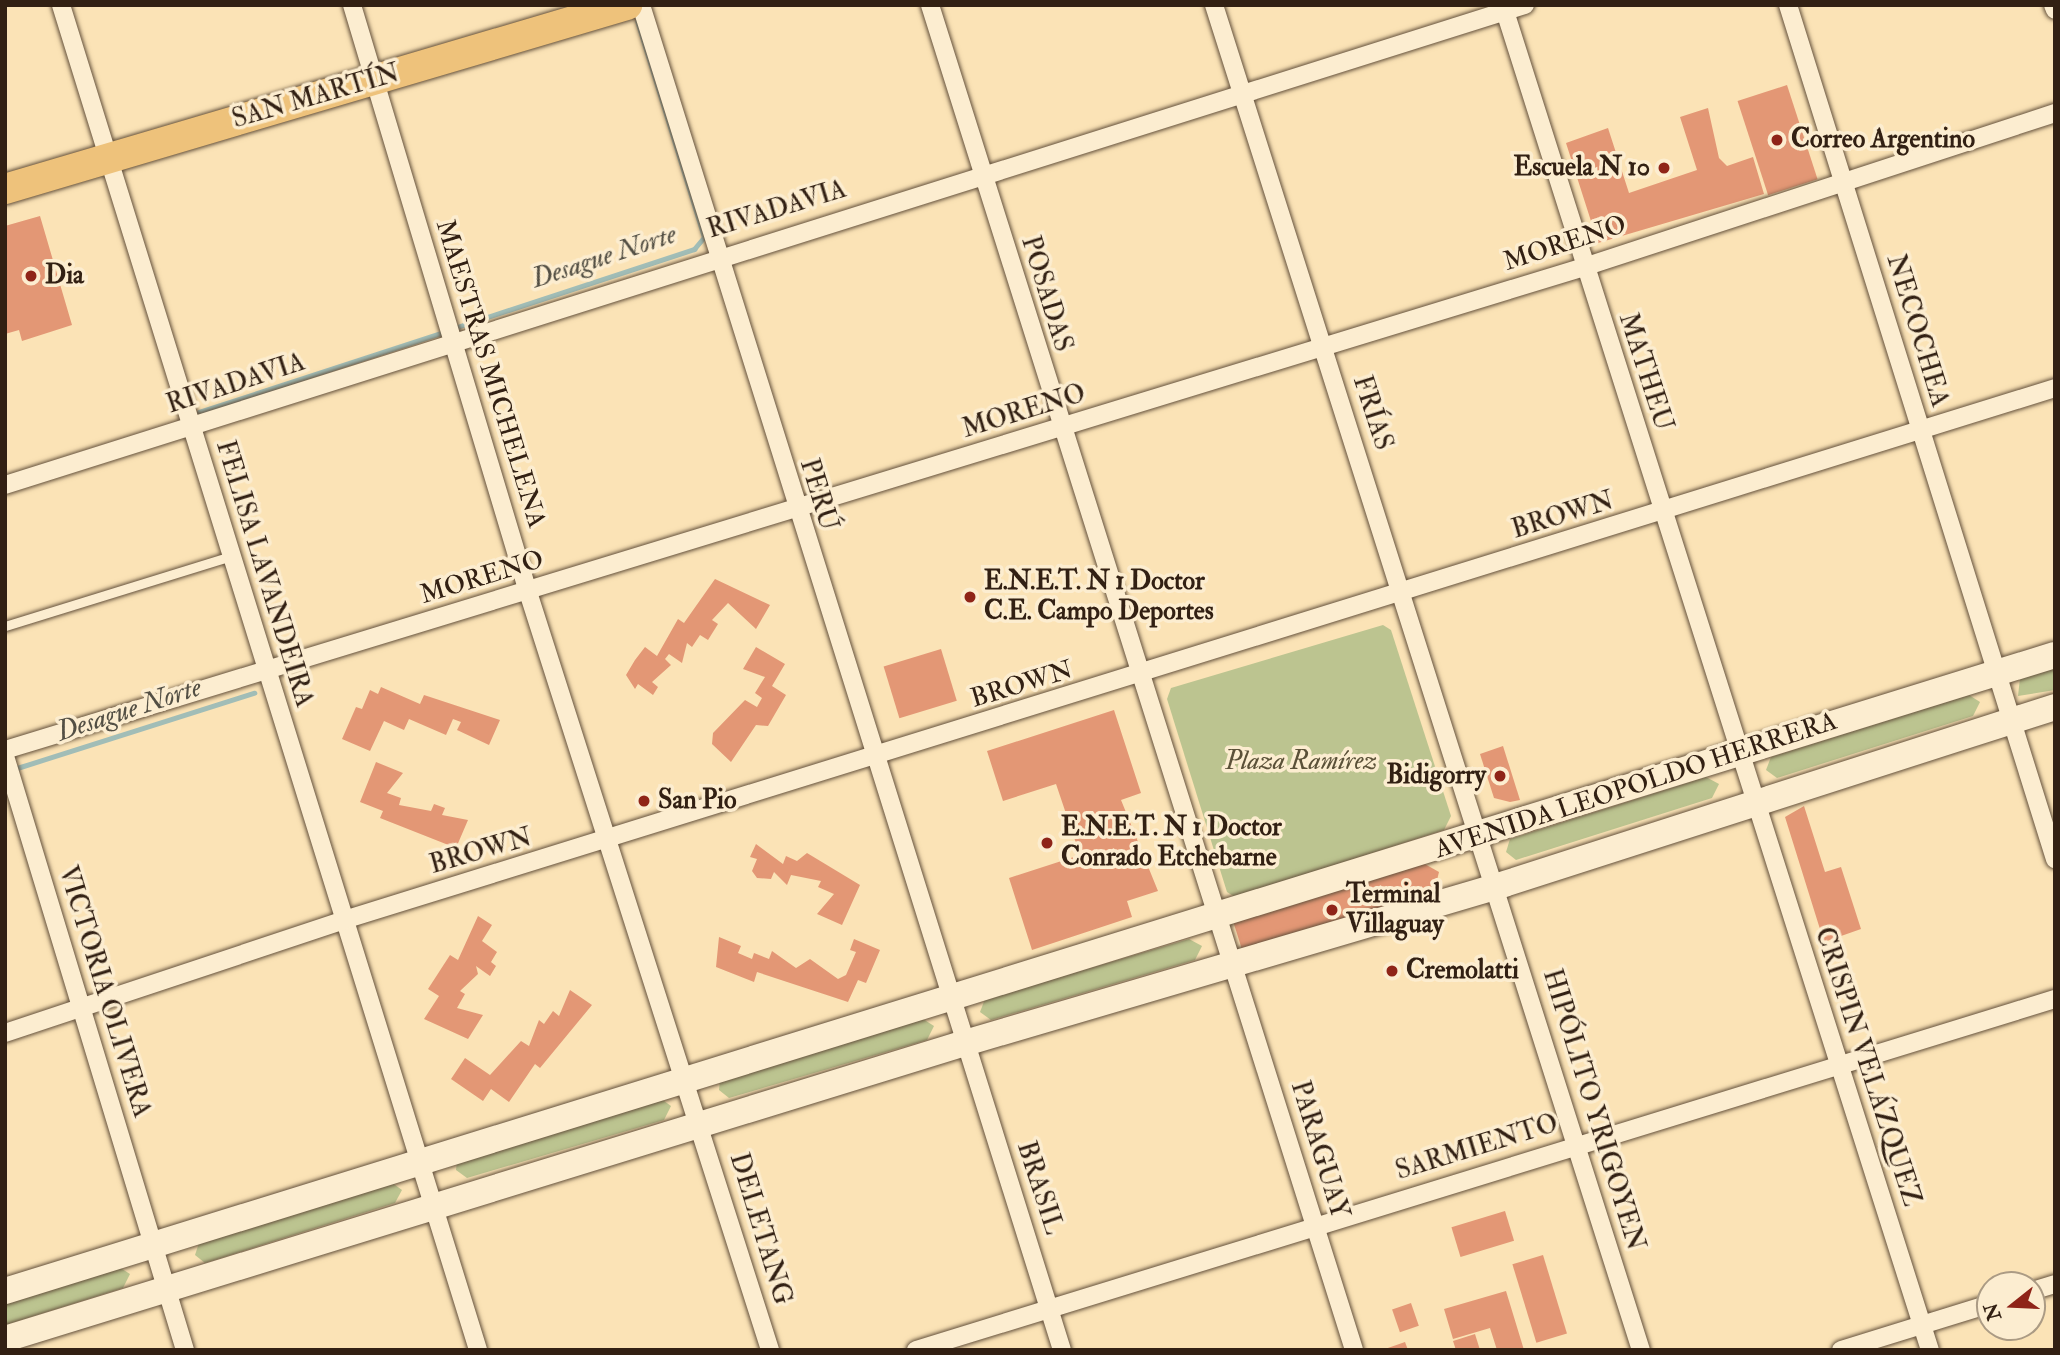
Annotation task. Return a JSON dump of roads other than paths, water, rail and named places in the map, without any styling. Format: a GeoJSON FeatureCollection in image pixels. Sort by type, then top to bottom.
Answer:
{"type":"FeatureCollection","features":[{"type":"Feature","properties":{"kind":"main road","name":"SAN MARTÍN"},"geometry":{"type":"LineString","coordinates":[[5,188],[627,5]]}},
{"type":"Feature","properties":{"kind":"street","name":"FELISA LAVANDEIRA"},"geometry":{"type":"LineString","coordinates":[[61,5],[419,1158]]}},
{"type":"Feature","properties":{"kind":"street","name":"MAESTRAS MICHELENA"},"geometry":{"type":"LineString","coordinates":[[352,5],[528,592],[684,1078]]}},
{"type":"Feature","properties":{"kind":"street","name":"PERÚ"},"geometry":{"type":"LineString","coordinates":[[641,5],[949,998]]}},
{"type":"Feature","properties":{"kind":"street","name":"POSADAS"},"geometry":{"type":"LineString","coordinates":[[930,5],[1061,428],[1218,918]]}},
{"type":"Feature","properties":{"kind":"street","name":"FRÍAS"},"geometry":{"type":"LineString","coordinates":[[1214,5],[1240,96],[1480,836]]}},
{"type":"Feature","properties":{"kind":"street","name":"RIVADAVIA"},"geometry":{"type":"LineString","coordinates":[[5,485],[718,255],[1240,96],[1504,8],[1525,5]]}},
{"type":"Feature","properties":{"kind":"street","name":"NECOCHEA"},"geometry":{"type":"LineString","coordinates":[[1788,5],[2055,859]]}},
{"type":"Feature","properties":{"kind":"street","name":"MATHEU"},"geometry":{"type":"LineString","coordinates":[[1504,8],[1739,753]]}},
{"type":"Feature","properties":{"kind":"street","name":"MORENO"},"geometry":{"type":"LineString","coordinates":[[5,750],[1584,267],[1842,180],[2055,113]]}},
{"type":"Feature","properties":{"kind":"street","name":"BROWN"},"geometry":{"type":"LineString","coordinates":[[5,1033],[344,920],[873,760],[2055,388]]}},
{"type":"Feature","properties":{"kind":"street","name":"AVENIDA LEOPOLDO HERRERA"},"geometry":{"type":"LineString","coordinates":[[5,1291],[419,1158],[1218,918],[2055,655]]}},
{"type":"Feature","properties":{"kind":"street","name":"AVENIDA LEOPOLDO HERRERA"},"geometry":{"type":"LineString","coordinates":[[5,1339],[965,1043],[1495,887],[1754,801],[2055,707]]}},
{"type":"Feature","properties":{"kind":"street","name":"CRISPIN VELÁZQUEZ"},"geometry":{"type":"LineString","coordinates":[[1739,753],[1930,1350]]}},
{"type":"Feature","properties":{"kind":"street","name":"VICTORIA OLIVERA"},"geometry":{"type":"LineString","coordinates":[[5,756],[185,1350]]}},
{"type":"Feature","properties":{"kind":"street","name":"HIPÓLITO YRIGOYEN"},"geometry":{"type":"LineString","coordinates":[[1480,836],[1641,1350]]}},
{"type":"Feature","properties":{"kind":"street"},"geometry":{"type":"LineString","coordinates":[[1218,918],[1233,965]]}},
{"type":"Feature","properties":{"kind":"street","name":"PARAGUAY"},"geometry":{"type":"LineString","coordinates":[[1233,965],[1354,1350]]}},
{"type":"Feature","properties":{"kind":"street"},"geometry":{"type":"LineString","coordinates":[[949,998],[965,1043]]}},
{"type":"Feature","properties":{"kind":"street","name":"SARMIENTO"},"geometry":{"type":"LineString","coordinates":[[916,1350],[2055,999]]}},
{"type":"Feature","properties":{"kind":"street","name":"BRASIL"},"geometry":{"type":"LineString","coordinates":[[965,1043],[1062,1350]]}},
{"type":"Feature","properties":{"kind":"street"},"geometry":{"type":"LineString","coordinates":[[684,1078],[699,1125]]}},
{"type":"Feature","properties":{"kind":"street","name":"DELETANG"},"geometry":{"type":"LineString","coordinates":[[699,1125],[770,1350]]}},
{"type":"Feature","properties":{"kind":"street"},"geometry":{"type":"LineString","coordinates":[[419,1158],[478,1350]]}},
{"type":"Feature","properties":{"kind":"street"},"geometry":{"type":"LineString","coordinates":[[1841,1350],[1976,1308]]}},
{"type":"Feature","properties":{"kind":"lane"},"geometry":{"type":"LineString","coordinates":[[5,626],[231,556]]}},
{"type":"Feature","properties":{"kind":"waterway","name":"Desague Norte"},"geometry":{"type":"LineString","coordinates":[[457,327],[694,249],[704,237],[637,21]]}},
{"type":"Feature","properties":{"kind":"waterway","name":"Desague Norte"},"geometry":{"type":"LineString","coordinates":[[199,412],[440,333]]}},
{"type":"Feature","properties":{"kind":"waterway","name":"Desague Norte"},"geometry":{"type":"LineString","coordinates":[[17,768],[254,693]]}},
{"type":"Feature","properties":{"kind":"place","name":"Correo Argentino"},"geometry":{"type":"Point","coordinates":[1777,140]}},
{"type":"Feature","properties":{"kind":"place","name":"Escuela N 10"},"geometry":{"type":"Point","coordinates":[1664,168]}},
{"type":"Feature","properties":{"kind":"place","name":"Dia"},"geometry":{"type":"Point","coordinates":[31,276]}},
{"type":"Feature","properties":{"kind":"place","name":"E.N.E.T. N 1 Doctor C.E. Campo Deportes"},"geometry":{"type":"Point","coordinates":[970,597]}},
{"type":"Feature","properties":{"kind":"place","name":"Bidigorry"},"geometry":{"type":"Point","coordinates":[1500,776]}},
{"type":"Feature","properties":{"kind":"place","name":"San Pio"},"geometry":{"type":"Point","coordinates":[644,801]}},
{"type":"Feature","properties":{"kind":"place","name":"E.N.E.T. N 1 Doctor Conrado Etchebarne"},"geometry":{"type":"Point","coordinates":[1047,843]}},
{"type":"Feature","properties":{"kind":"place","name":"Terminal Villaguay"},"geometry":{"type":"Point","coordinates":[1332,910]}},
{"type":"Feature","properties":{"kind":"place","name":"Cremolatti"},"geometry":{"type":"Point","coordinates":[1392,971]}},
{"type":"Feature","properties":{"kind":"park label","name":"Plaza Ramírez"},"geometry":{"type":"Point","coordinates":[1301,762]}}]}
